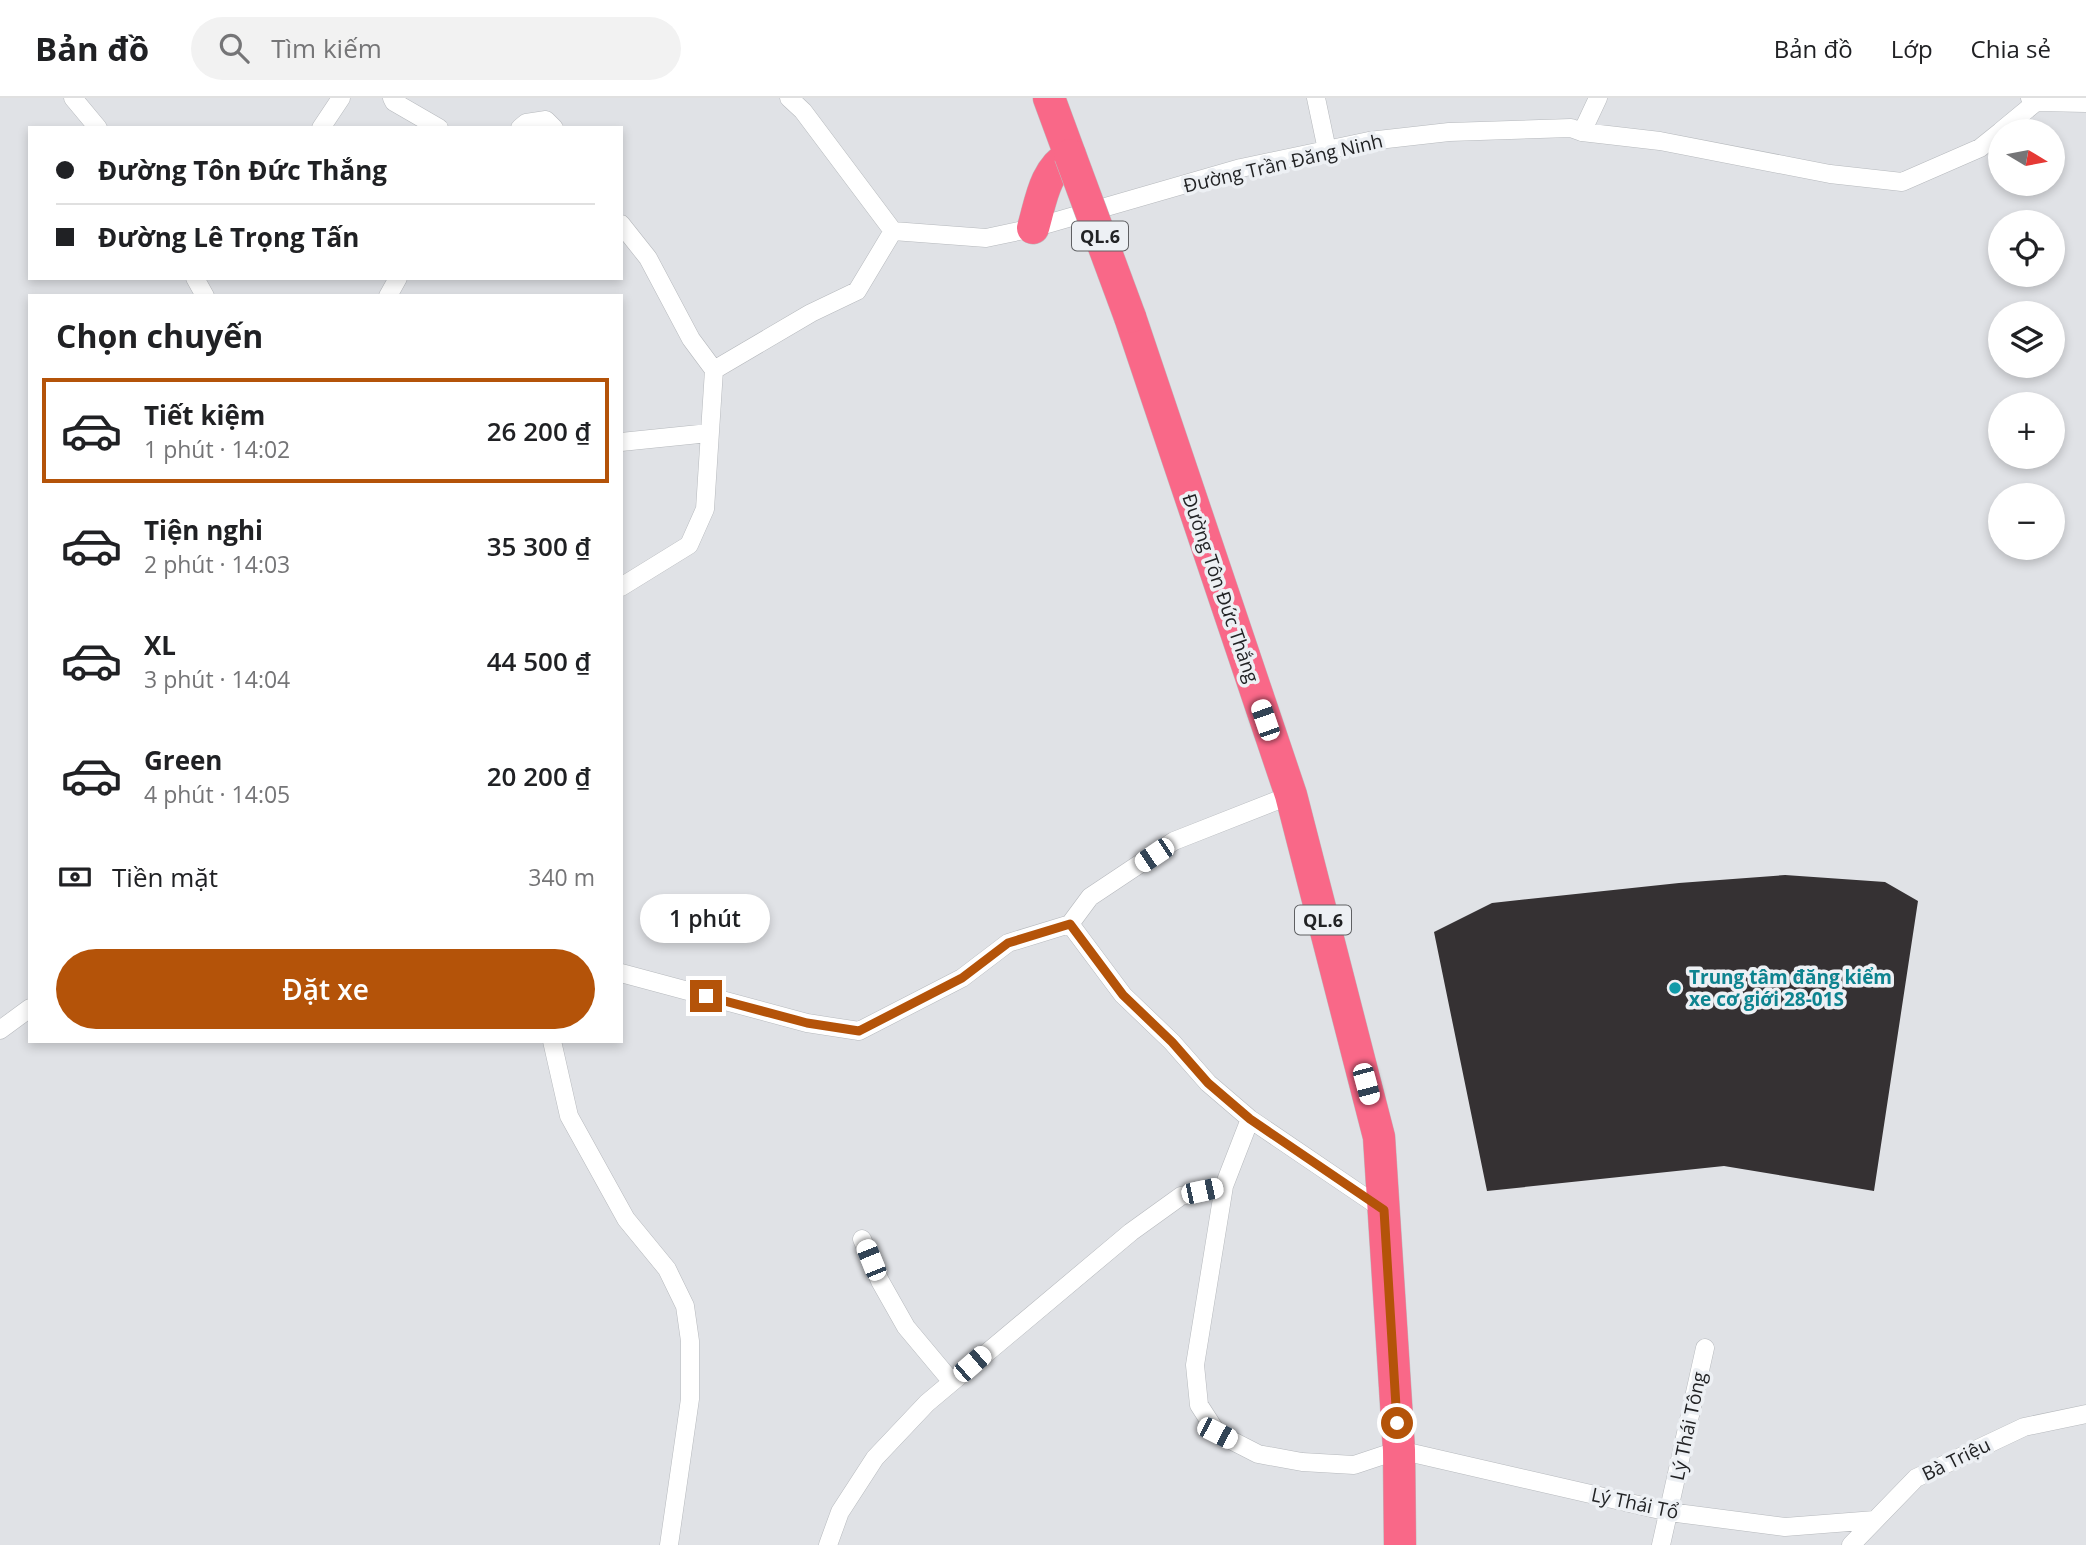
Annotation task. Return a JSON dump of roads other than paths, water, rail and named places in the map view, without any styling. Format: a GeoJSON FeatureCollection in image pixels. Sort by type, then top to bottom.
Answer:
{"type":"FeatureCollection","features":[{"type":"Feature","properties":{"kind":"highway","name":"Đường Tôn Đức Thắng"},"geometry":{"type":"LineString","coordinates":[[1049,98],[1130,317],[1291,795],[1379,1137],[1399,1450],[1400,1545]]}},
{"type":"Feature","properties":{"kind":"highway"},"geometry":{"type":"LineString","coordinates":[[1033,228],[1047,180],[1057,163],[1070,155]]}},
{"type":"Feature","properties":{"kind":"street"},"geometry":{"type":"LineString","coordinates":[[74,98],[96,126]]}},
{"type":"Feature","properties":{"kind":"street"},"geometry":{"type":"LineString","coordinates":[[322,126],[341,98]]}},
{"type":"Feature","properties":{"kind":"street"},"geometry":{"type":"LineString","coordinates":[[392,98],[394,102],[436,126]]}},
{"type":"Feature","properties":{"kind":"street"},"geometry":{"type":"LineString","coordinates":[[714,370],[811,313],[857,290],[893,231],[819,132],[789,98]]}},
{"type":"Feature","properties":{"kind":"street"},"geometry":{"type":"LineString","coordinates":[[1316,98],[1327,150]]}},
{"type":"Feature","properties":{"kind":"street"},"geometry":{"type":"LineString","coordinates":[[1582,131],[1598,98]]}},
{"type":"Feature","properties":{"kind":"street"},"geometry":{"type":"LineString","coordinates":[[2037,99],[2086,103]]}},
{"type":"Feature","properties":{"kind":"street","name":"Đường Trần Đăng Ninh"},"geometry":{"type":"LineString","coordinates":[[2015,119],[2037,99]]}},
{"type":"Feature","properties":{"kind":"street"},"geometry":{"type":"LineString","coordinates":[[522,126],[546,120],[552,126]]}},
{"type":"Feature","properties":{"kind":"street","name":"Đường Trần Đăng Ninh"},"geometry":{"type":"LineString","coordinates":[[893,231],[986,238],[1033,228],[1241,168],[1368,141],[1450,132],[1571,128],[1660,141],[1830,174],[1902,182],[1980,148],[1988,142]]}},
{"type":"Feature","properties":{"kind":"street"},"geometry":{"type":"LineString","coordinates":[[623,227],[648,258],[691,339],[714,370],[705,509],[689,545],[623,586]]}},
{"type":"Feature","properties":{"kind":"street"},"geometry":{"type":"LineString","coordinates":[[623,442],[709,433]]}},
{"type":"Feature","properties":{"kind":"street"},"geometry":{"type":"LineString","coordinates":[[623,974],[807,1023],[859,1031],[962,978],[1008,943],[1070,924],[1090,897],[1174,841],[1291,795]]}},
{"type":"Feature","properties":{"kind":"street"},"geometry":{"type":"LineString","coordinates":[[1070,924],[1123,995],[1172,1042],[1208,1083],[1250,1119],[1384,1210]]}},
{"type":"Feature","properties":{"kind":"street"},"geometry":{"type":"LineString","coordinates":[[0,1030],[28,1009]]}},
{"type":"Feature","properties":{"kind":"street"},"geometry":{"type":"LineString","coordinates":[[552,1043],[569,1115],[626,1219],[667,1269],[685,1306],[690,1340],[690,1399],[669,1545]]}},
{"type":"Feature","properties":{"kind":"street"},"geometry":{"type":"LineString","coordinates":[[1250,1119],[1224,1186],[1195,1365],[1199,1405],[1217,1433],[1258,1454],[1302,1462],[1354,1465],[1399,1450]]}},
{"type":"Feature","properties":{"kind":"street"},"geometry":{"type":"LineString","coordinates":[[828,1545],[840,1512],[875,1458],[926,1403],[1131,1232],[1181,1195],[1224,1186]]}},
{"type":"Feature","properties":{"kind":"street"},"geometry":{"type":"LineString","coordinates":[[862,1238],[880,1281],[906,1326],[952,1382]]}},
{"type":"Feature","properties":{"kind":"street","name":"Lý Thái Tông"},"geometry":{"type":"LineString","coordinates":[[1661,1545],[1705,1348]]}},
{"type":"Feature","properties":{"kind":"street","name":"Bà Triệu"},"geometry":{"type":"LineString","coordinates":[[1851,1545],[1916,1478],[2024,1427],[2086,1415]]}},
{"type":"Feature","properties":{"kind":"street","name":"Lý Thái Tổ"},"geometry":{"type":"LineString","coordinates":[[1399,1450],[1670,1512],[1785,1527],[1875,1520]]}},
{"type":"Feature","properties":{"kind":"place","name":"Trung tâm đăng kiểm xe cơ giới 28-01S"},"geometry":{"type":"Point","coordinates":[1675,988]}}]}
